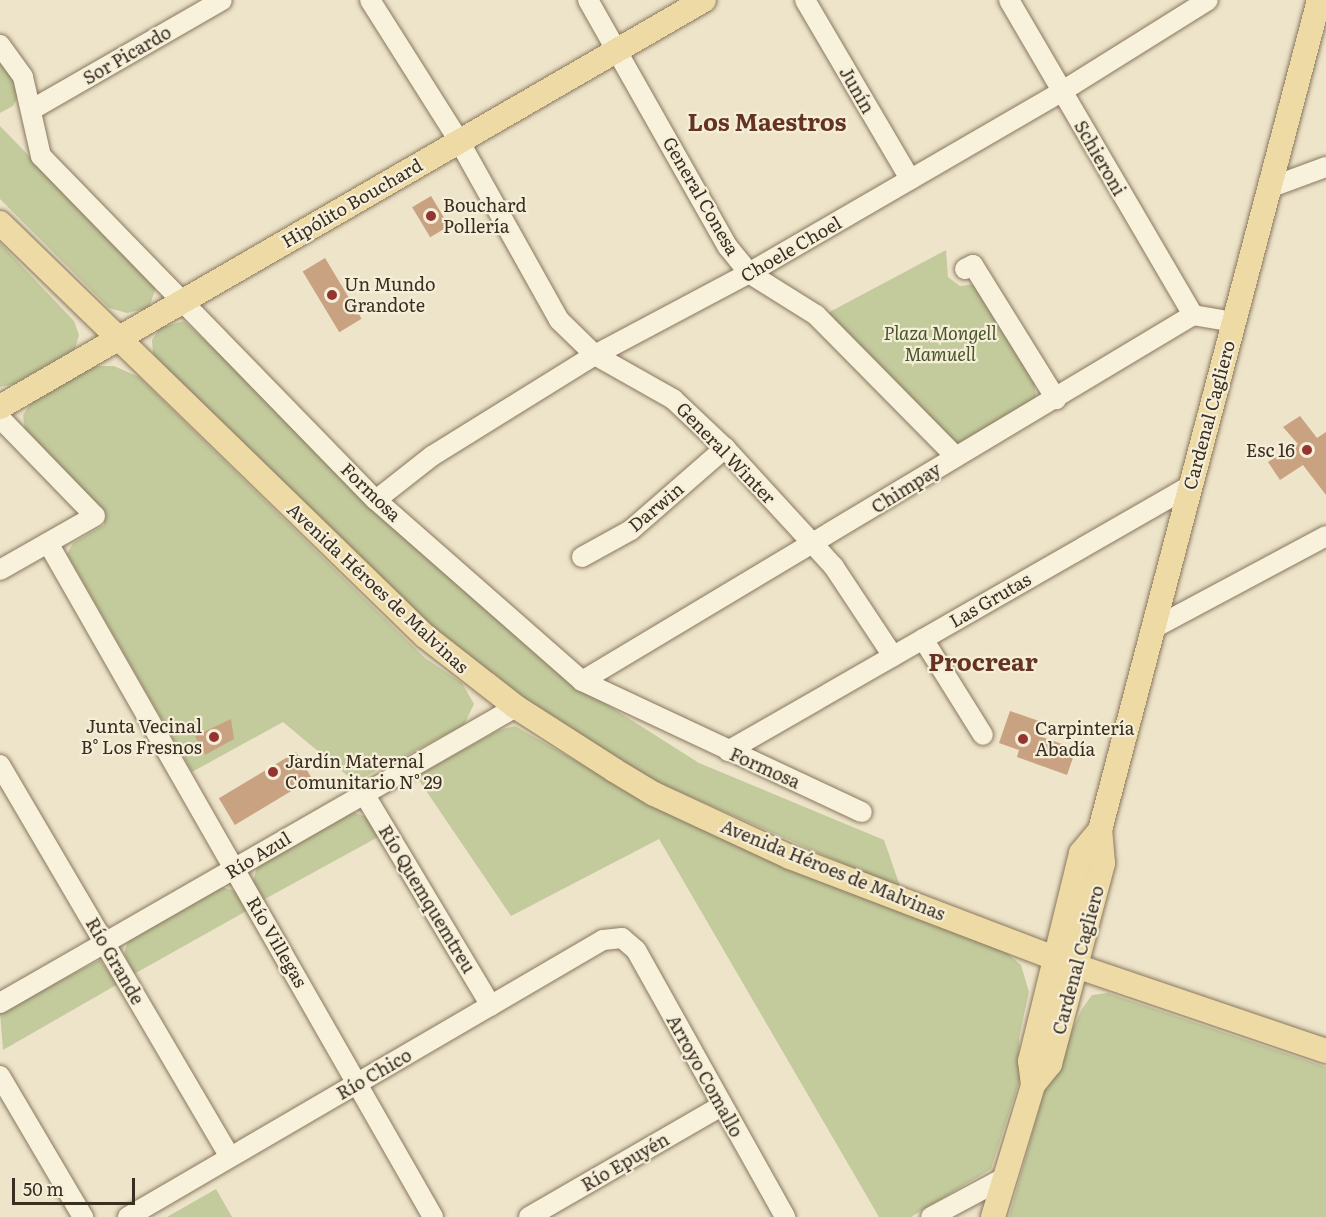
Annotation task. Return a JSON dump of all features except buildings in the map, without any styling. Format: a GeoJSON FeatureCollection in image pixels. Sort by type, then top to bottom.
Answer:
{"type":"FeatureCollection","features":[{"type":"Feature","properties":{"kind":"main road","name":"Hipólito Bouchard"},"geometry":{"type":"LineString","coordinates":[[0,406],[704,0]]}},
{"type":"Feature","properties":{"kind":"main road","name":"Cardenal Cagliero"},"geometry":{"type":"LineString","coordinates":[[993,1217],[1033,1085],[1050,1064],[1103,863],[1100,830],[1319,0]]}},
{"type":"Feature","properties":{"kind":"main road","name":"Avenida Héroes de Malvinas"},"geometry":{"type":"LineString","coordinates":[[0,223],[115,339],[425,636],[516,707],[654,794],[790,857],[1054,958],[1326,1051]]}},
{"type":"Feature","properties":{"kind":"main road","name":"Cardenal Cagliero"},"geometry":{"type":"LineString","coordinates":[[1033,1085],[1030,1061],[1081,853],[1100,830]]}},
{"type":"Feature","properties":{"kind":"street","name":"Sor Picardo"},"geometry":{"type":"LineString","coordinates":[[31,110],[222,0]]}},
{"type":"Feature","properties":{"kind":"street","name":"General Winter"},"geometry":{"type":"LineString","coordinates":[[370,0],[459,141],[559,320],[595,355],[673,399],[725,448],[834,567],[893,656]]}},
{"type":"Feature","properties":{"kind":"street","name":"General Conesa"},"geometry":{"type":"LineString","coordinates":[[588,0],[728,247],[749,273],[816,315],[956,457]]}},
{"type":"Feature","properties":{"kind":"street","name":"Junín"},"geometry":{"type":"LineString","coordinates":[[805,0],[910,179]]}},
{"type":"Feature","properties":{"kind":"street","name":"Schieroni"},"geometry":{"type":"LineString","coordinates":[[1009,0],[1193,315]]}},
{"type":"Feature","properties":{"kind":"street","name":"Choele Choel"},"geometry":{"type":"LineString","coordinates":[[376,500],[432,456],[595,355],[749,273],[1061,92],[1208,0]]}},
{"type":"Feature","properties":{"kind":"street","name":"Formosa"},"geometry":{"type":"LineString","coordinates":[[0,45],[23,77],[41,156],[376,500],[582,681],[862,812]]}},
{"type":"Feature","properties":{"kind":"street"},"geometry":{"type":"LineString","coordinates":[[1269,188],[1326,167]]}},
{"type":"Feature","properties":{"kind":"street"},"geometry":{"type":"LineString","coordinates":[[965,268],[973,265],[1056,399]]}},
{"type":"Feature","properties":{"kind":"street"},"geometry":{"type":"LineString","coordinates":[[1193,315],[1234,322]]}},
{"type":"Feature","properties":{"kind":"street","name":"Chimpay"},"geometry":{"type":"LineString","coordinates":[[582,681],[814,546],[956,457],[1193,315]]}},
{"type":"Feature","properties":{"kind":"street"},"geometry":{"type":"LineString","coordinates":[[0,418],[95,516],[0,570]]}},
{"type":"Feature","properties":{"kind":"street","name":"Darwin"},"geometry":{"type":"LineString","coordinates":[[582,557],[631,530],[725,448]]}},
{"type":"Feature","properties":{"kind":"street","name":"Las Grutas"},"geometry":{"type":"LineString","coordinates":[[728,751],[1190,486]]}},
{"type":"Feature","properties":{"kind":"street"},"geometry":{"type":"LineString","coordinates":[[1154,627],[1326,536]]}},
{"type":"Feature","properties":{"kind":"street","name":"Río Villegas"},"geometry":{"type":"LineString","coordinates":[[48,543],[360,1083],[433,1217]]}},
{"type":"Feature","properties":{"kind":"street"},"geometry":{"type":"LineString","coordinates":[[923,639],[983,735]]}},
{"type":"Feature","properties":{"kind":"street","name":"Río Azul"},"geometry":{"type":"LineString","coordinates":[[0,1003],[235,869],[363,792],[516,707]]}},
{"type":"Feature","properties":{"kind":"street","name":"Río Grande"},"geometry":{"type":"LineString","coordinates":[[0,765],[230,1157]]}},
{"type":"Feature","properties":{"kind":"street","name":"Río Quemquemtreu"},"geometry":{"type":"LineString","coordinates":[[363,792],[491,1006]]}},
{"type":"Feature","properties":{"kind":"street","name":"Río Chico"},"geometry":{"type":"LineString","coordinates":[[128,1217],[603,940],[622,938]]}},
{"type":"Feature","properties":{"kind":"street","name":"Arroyo Comallo"},"geometry":{"type":"LineString","coordinates":[[622,938],[636,950],[785,1217]]}},
{"type":"Feature","properties":{"kind":"street"},"geometry":{"type":"LineString","coordinates":[[0,1076],[83,1217]]}},
{"type":"Feature","properties":{"kind":"street","name":"Río Epuyén"},"geometry":{"type":"LineString","coordinates":[[529,1217],[721,1106]]}},
{"type":"Feature","properties":{"kind":"street"},"geometry":{"type":"LineString","coordinates":[[931,1217],[1004,1178]]}},
{"type":"Feature","properties":{"kind":"green space"},"geometry":{"type":"Polygon","coordinates":[[[0,63],[21,90],[13,106],[0,113],[0,63]]]}},
{"type":"Feature","properties":{"kind":"green space"},"geometry":{"type":"Polygon","coordinates":[[[0,126],[156,287],[149,308],[127,313],[109,308],[0,199],[0,126]]]}},
{"type":"Feature","properties":{"kind":"green space"},"geometry":{"type":"Polygon","coordinates":[[[0,243],[74,321],[79,335],[75,349],[14,384],[0,387],[0,243]]]}},
{"type":"Feature","properties":{"kind":"green space","name":"Plaza Mongell Mamuell"},"geometry":{"type":"Polygon","coordinates":[[[946,250],[948,277],[960,286],[976,284],[1034,382],[1036,396],[1028,406],[960,446],[946,441],[824,315],[946,250]]]}},
{"type":"Feature","properties":{"kind":"green space"},"geometry":{"type":"Polygon","coordinates":[[[184,321],[581,688],[699,763],[884,840],[901,889],[650,779],[544,715],[458,651],[239,443],[153,354],[152,340],[160,328],[184,321]]]}},
{"type":"Feature","properties":{"kind":"green space"},"geometry":{"type":"Polygon","coordinates":[[[93,366],[114,366],[139,377],[425,658],[462,683],[474,704],[464,725],[355,782],[283,722],[192,772],[67,554],[73,543],[104,525],[104,511],[25,431],[23,415],[31,403],[93,366]]]}},
{"type":"Feature","properties":{"kind":"green space"},"geometry":{"type":"Polygon","coordinates":[[[515,726],[604,777],[768,859],[1007,953],[1021,965],[1029,992],[1019,1038],[1020,1079],[991,1169],[911,1217],[879,1217],[659,839],[511,916],[416,776],[499,730],[515,726]]]}},
{"type":"Feature","properties":{"kind":"green space"},"geometry":{"type":"Polygon","coordinates":[[[353,812],[369,818],[380,836],[263,900],[253,882],[258,863],[353,812]]]}},
{"type":"Feature","properties":{"kind":"green space"},"geometry":{"type":"Polygon","coordinates":[[[221,887],[240,892],[250,909],[134,974],[124,953],[129,939],[221,887]]]}},
{"type":"Feature","properties":{"kind":"green space"},"geometry":{"type":"Polygon","coordinates":[[[100,960],[118,984],[3,1050],[0,1012],[100,960]]]}},
{"type":"Feature","properties":{"kind":"green space"},"geometry":{"type":"Polygon","coordinates":[[[1108,993],[1326,1067],[1326,1217],[1009,1217],[1044,1091],[1082,1009],[1092,995],[1108,993]]]}},
{"type":"Feature","properties":{"kind":"green space"},"geometry":{"type":"Polygon","coordinates":[[[216,1189],[232,1217],[167,1217],[216,1189]]]}},
{"type":"Feature","properties":{"kind":"place","name":"Bouchard Pollería"},"geometry":{"type":"Point","coordinates":[431,216]}},
{"type":"Feature","properties":{"kind":"place","name":"Un Mundo Grandote"},"geometry":{"type":"Point","coordinates":[332,295]}},
{"type":"Feature","properties":{"kind":"place","name":"Esc 16"},"geometry":{"type":"Point","coordinates":[1307,450]}},
{"type":"Feature","properties":{"kind":"place","name":"Junta Vecinal B° Los Fresnos"},"geometry":{"type":"Point","coordinates":[214,737]}},
{"type":"Feature","properties":{"kind":"place","name":"Carpintería Abadía"},"geometry":{"type":"Point","coordinates":[1023,739]}},
{"type":"Feature","properties":{"kind":"place","name":"Jardín Maternal Comunitario N° 29"},"geometry":{"type":"Point","coordinates":[273,772]}},
{"type":"Feature","properties":{"kind":"district","name":"Los Maestros"},"geometry":{"type":"Point","coordinates":[767,121]}},
{"type":"Feature","properties":{"kind":"district","name":"Procrear"},"geometry":{"type":"Point","coordinates":[983,661]}}]}
